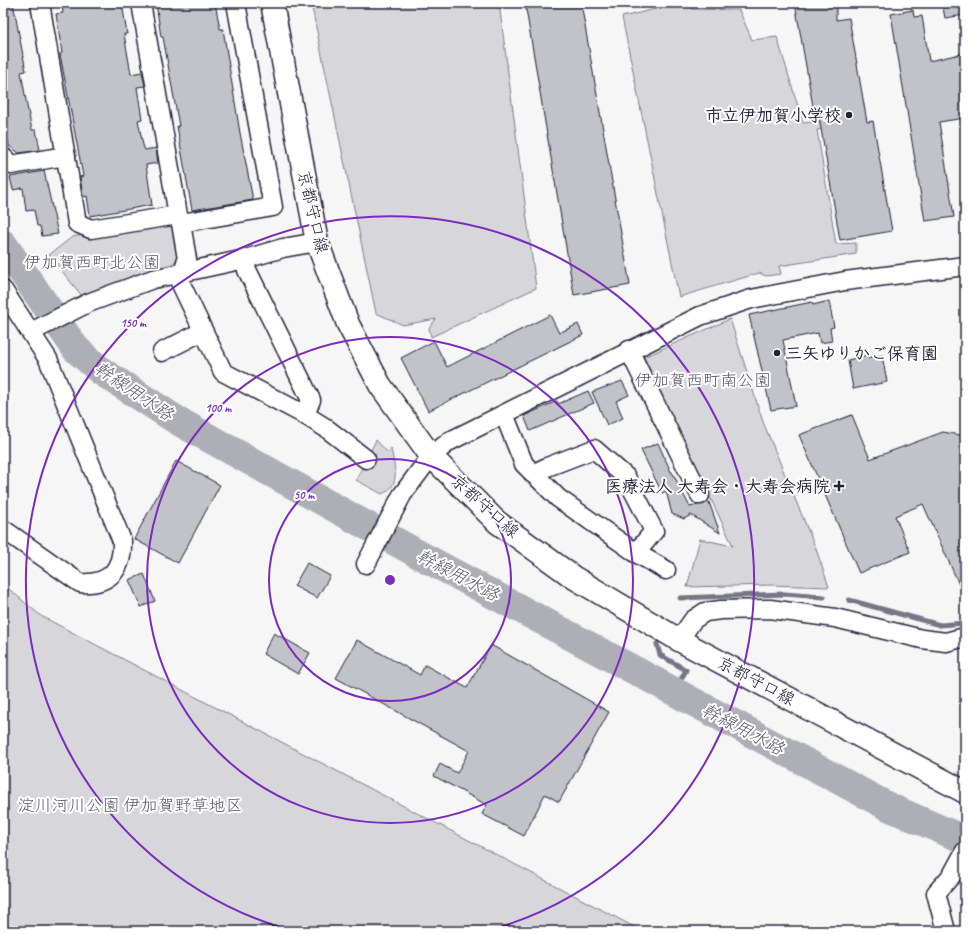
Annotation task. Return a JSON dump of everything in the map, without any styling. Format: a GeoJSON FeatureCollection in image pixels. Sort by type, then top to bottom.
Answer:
{"type":"FeatureCollection","features":[{"type":"Feature","properties":{"kind":"main road","name":"京都守口線"},"geometry":{"type":"LineString","coordinates":[[272,3],[317,242],[348,324],[380,385],[431,456],[503,526],[573,577],[679,640],[965,792]]}},
{"type":"Feature","properties":{"kind":"street"},"geometry":{"type":"LineString","coordinates":[[40,3],[77,223],[90,229],[273,206],[236,3]]}},
{"type":"Feature","properties":{"kind":"street"},"geometry":{"type":"LineString","coordinates":[[141,3],[187,259],[180,282],[223,372],[305,415],[326,428],[366,459]]}},
{"type":"Feature","properties":{"kind":"street"},"geometry":{"type":"LineString","coordinates":[[3,157],[10,165],[66,156]]}},
{"type":"Feature","properties":{"kind":"street"},"geometry":{"type":"LineString","coordinates":[[31,332],[88,303],[153,279],[184,271],[245,259],[283,248],[317,242]]}},
{"type":"Feature","properties":{"kind":"street"},"geometry":{"type":"LineString","coordinates":[[245,259],[248,270],[311,400],[305,415]]}},
{"type":"Feature","properties":{"kind":"street"},"geometry":{"type":"LineString","coordinates":[[366,564],[402,495],[431,456],[450,441],[629,350],[700,316],[751,299],[845,281],[965,266]]}},
{"type":"Feature","properties":{"kind":"street"},"geometry":{"type":"LineString","coordinates":[[3,290],[48,359],[122,541],[122,556],[113,574],[94,584],[80,583],[3,529]]}},
{"type":"Feature","properties":{"kind":"street"},"geometry":{"type":"LineString","coordinates":[[162,352],[203,331]]}},
{"type":"Feature","properties":{"kind":"street"},"geometry":{"type":"LineString","coordinates":[[629,350],[700,495]]}},
{"type":"Feature","properties":{"kind":"street"},"geometry":{"type":"LineString","coordinates":[[504,414],[524,464],[533,474],[558,498],[636,552],[666,570]]}},
{"type":"Feature","properties":{"kind":"street"},"geometry":{"type":"LineString","coordinates":[[533,474],[547,466],[594,450],[626,477],[654,531],[636,552]]}},
{"type":"Feature","properties":{"kind":"street"},"geometry":{"type":"LineString","coordinates":[[679,640],[693,620],[705,612],[721,610],[770,609],[835,618],[922,639],[946,642],[965,637]]}},
{"type":"Feature","properties":{"kind":"street"},"geometry":{"type":"LineString","coordinates":[[946,931],[936,893],[952,875],[965,851]]}},
{"type":"Feature","properties":{"kind":"green space"},"geometry":{"type":"Polygon","coordinates":[[[311,3],[499,3],[536,288],[431,337],[429,328],[436,319],[403,325],[376,313],[311,3]]]}},
{"type":"Feature","properties":{"kind":"green space"},"geometry":{"type":"Polygon","coordinates":[[[660,3],[690,3],[692,9],[739,10],[752,40],[777,37],[803,123],[834,120],[839,127],[817,130],[836,244],[856,243],[856,254],[779,266],[781,274],[766,276],[759,273],[679,297],[622,17],[660,8],[660,3]]]}},
{"type":"Feature","properties":{"kind":"green space","name":"伊加賀西町北公園"},"geometry":{"type":"Polygon","coordinates":[[[162,222],[174,229],[179,256],[172,265],[82,296],[49,255],[72,237],[162,222]]]}},
{"type":"Feature","properties":{"kind":"green space","name":"伊加賀西町南公園"},"geometry":{"type":"Polygon","coordinates":[[[730,319],[763,422],[816,549],[829,587],[771,585],[687,587],[700,539],[733,546],[644,357],[730,319]]]}},
{"type":"Feature","properties":{"kind":"green space"},"geometry":{"type":"Polygon","coordinates":[[[376,440],[388,453],[391,448],[395,469],[392,486],[382,494],[356,480],[376,440]]]}},
{"type":"Feature","properties":{"kind":"green space","name":"淀川河川公園 伊加賀野草地区"},"geometry":{"type":"Polygon","coordinates":[[[3,584],[41,616],[642,931],[3,931],[3,584]]]}},
{"type":"Feature","properties":{"kind":"building"},"geometry":{"type":"Polygon","coordinates":[[[3,3],[13,3],[26,71],[21,72],[27,106],[32,130],[36,130],[40,150],[19,153],[9,146],[6,131],[3,131],[3,3]]]}},
{"type":"Feature","properties":{"kind":"building"},"geometry":{"type":"Polygon","coordinates":[[[122,3],[127,34],[124,34],[131,74],[142,72],[145,86],[137,87],[142,119],[138,120],[143,145],[145,150],[156,148],[158,163],[146,165],[152,205],[90,216],[87,196],[83,197],[80,177],[83,176],[60,54],[62,53],[56,14],[63,13],[62,4],[122,3]]]}},
{"type":"Feature","properties":{"kind":"building"},"geometry":{"type":"Polygon","coordinates":[[[156,3],[215,3],[220,29],[223,29],[240,133],[253,200],[192,210],[177,126],[179,126],[163,37],[161,37],[156,3]]]}},
{"type":"Feature","properties":{"kind":"building"},"geometry":{"type":"Polygon","coordinates":[[[525,3],[581,3],[630,285],[574,295],[525,3]]]}},
{"type":"Feature","properties":{"kind":"building"},"geometry":{"type":"Polygon","coordinates":[[[795,3],[836,3],[836,20],[849,18],[867,122],[873,121],[892,231],[840,240],[819,117],[815,118],[795,3]]]}},
{"type":"Feature","properties":{"kind":"building"},"geometry":{"type":"Polygon","coordinates":[[[942,3],[965,3],[965,15],[945,18],[942,3]]]}},
{"type":"Feature","properties":{"kind":"building"},"geometry":{"type":"Polygon","coordinates":[[[913,10],[914,17],[922,16],[929,61],[965,53],[965,118],[939,122],[954,217],[925,221],[891,14],[913,10]]]}},
{"type":"Feature","properties":{"kind":"building"},"geometry":{"type":"Polygon","coordinates":[[[44,171],[58,234],[42,236],[40,226],[37,226],[34,210],[26,211],[23,188],[13,190],[10,177],[44,171]]]}},
{"type":"Feature","properties":{"kind":"building"},"geometry":{"type":"Polygon","coordinates":[[[829,301],[834,327],[830,328],[832,341],[820,343],[818,333],[783,340],[796,406],[771,410],[749,315],[812,302],[813,305],[829,301]]]}},
{"type":"Feature","properties":{"kind":"building"},"geometry":{"type":"Polygon","coordinates":[[[550,315],[559,333],[578,324],[583,335],[428,411],[401,358],[434,341],[447,367],[550,315]]]}},
{"type":"Feature","properties":{"kind":"building"},"geometry":{"type":"Polygon","coordinates":[[[867,355],[868,358],[882,355],[887,382],[853,389],[848,360],[867,355]]]}},
{"type":"Feature","properties":{"kind":"building"},"geometry":{"type":"Polygon","coordinates":[[[622,381],[629,395],[616,401],[623,418],[607,425],[592,392],[622,381]]]}},
{"type":"Feature","properties":{"kind":"building"},"geometry":{"type":"Polygon","coordinates":[[[588,391],[594,403],[530,431],[524,416],[557,401],[558,404],[588,391]]]}},
{"type":"Feature","properties":{"kind":"building"},"geometry":{"type":"Polygon","coordinates":[[[852,415],[870,459],[943,432],[965,436],[965,598],[923,504],[895,516],[910,552],[859,573],[799,435],[852,415]]]}},
{"type":"Feature","properties":{"kind":"building"},"geometry":{"type":"Polygon","coordinates":[[[658,443],[671,472],[690,507],[709,502],[720,533],[691,515],[684,519],[672,514],[666,491],[662,493],[641,450],[658,443]]]}},
{"type":"Feature","properties":{"kind":"building"},"geometry":{"type":"Polygon","coordinates":[[[176,461],[220,485],[178,563],[134,539],[176,461]]]}},
{"type":"Feature","properties":{"kind":"building"},"geometry":{"type":"Polygon","coordinates":[[[307,563],[330,576],[317,598],[294,586],[307,563]]]}},
{"type":"Feature","properties":{"kind":"building"},"geometry":{"type":"Polygon","coordinates":[[[144,574],[155,601],[141,607],[129,580],[144,574]]]}},
{"type":"Feature","properties":{"kind":"building"},"geometry":{"type":"Polygon","coordinates":[[[274,633],[310,653],[298,674],[263,654],[274,633]]]}},
{"type":"Feature","properties":{"kind":"building"},"geometry":{"type":"Polygon","coordinates":[[[357,640],[420,675],[425,665],[467,688],[491,645],[609,712],[559,802],[545,794],[524,836],[482,814],[487,805],[434,776],[440,764],[457,773],[469,751],[336,678],[357,640]]]}},
{"type":"Feature","properties":{"kind":"waterway","name":"幹線用水路"},"geometry":{"type":"LineString","coordinates":[[3,244],[76,349],[101,371],[178,421],[418,554],[889,807],[965,840]]}},
{"type":"Feature","properties":{"kind":"waterway"},"geometry":{"type":"LineString","coordinates":[[680,598],[784,594],[824,597]]}},
{"type":"Feature","properties":{"kind":"waterway"},"geometry":{"type":"LineString","coordinates":[[849,600],[940,625],[965,623]]}},
{"type":"Feature","properties":{"kind":"waterway"},"geometry":{"type":"LineString","coordinates":[[657,644],[660,655],[686,670],[674,692]]}},
{"type":"Feature","properties":{"kind":"place","name":"市立伊加賀小学校"},"geometry":{"type":"Point","coordinates":[849,115]}},
{"type":"Feature","properties":{"kind":"place","name":"三矢ゆりかご保育園"},"geometry":{"type":"Point","coordinates":[777,353]}},
{"type":"Feature","properties":{"kind":"place","name":"医療法人 大寿会・大寿会病院"},"geometry":{"type":"Point","coordinates":[839,486]}}]}
